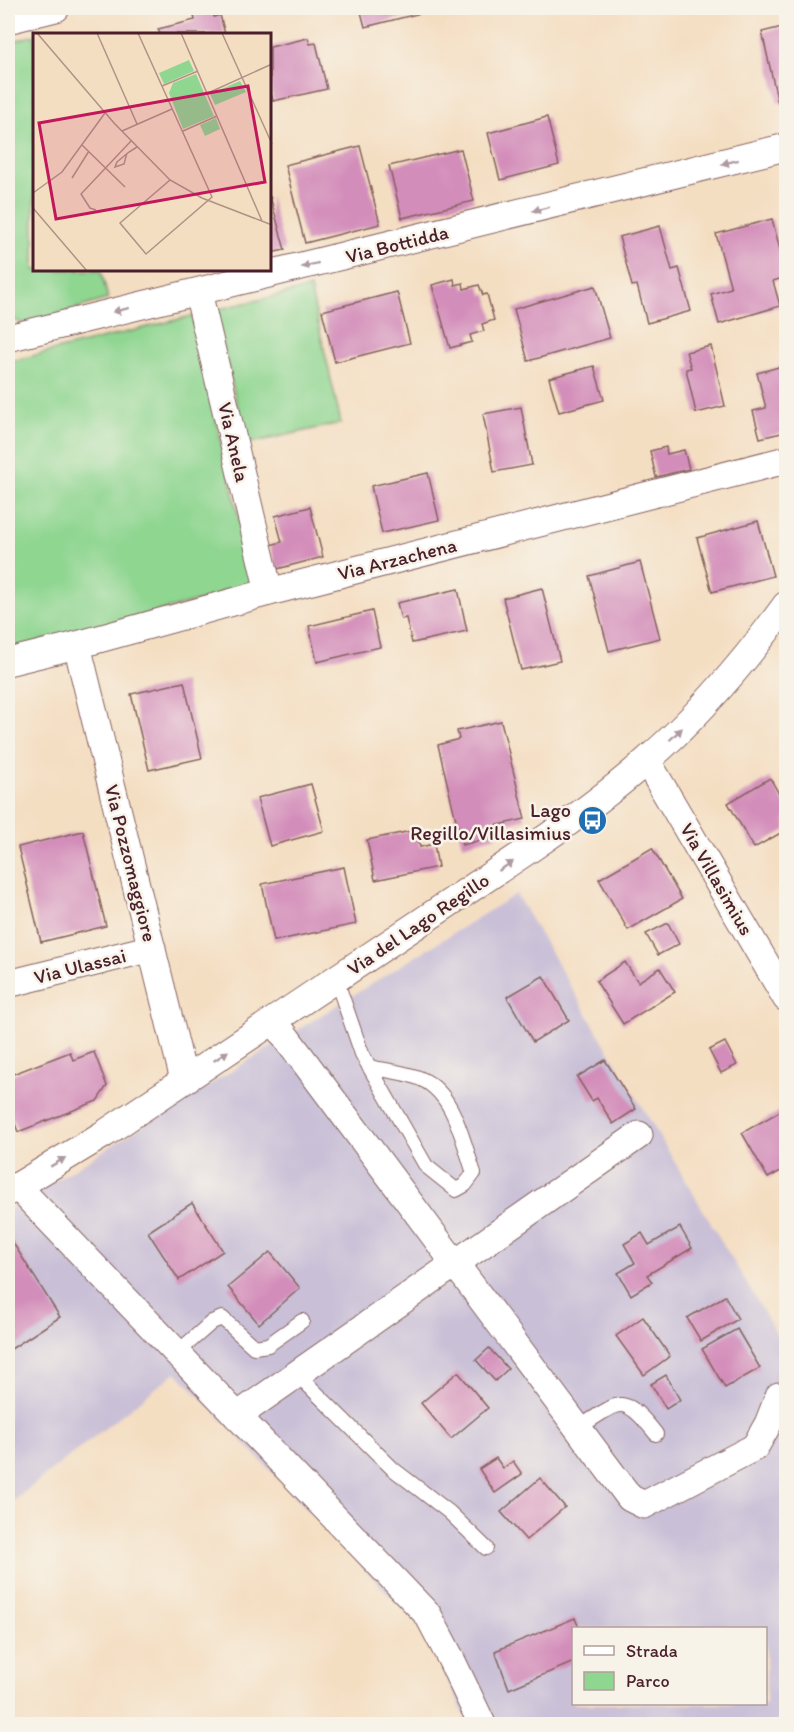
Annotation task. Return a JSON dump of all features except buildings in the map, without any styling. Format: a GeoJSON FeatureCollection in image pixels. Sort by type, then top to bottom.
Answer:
{"type":"FeatureCollection","features":[{"type":"Feature","properties":{"kind":"street"},"geometry":{"type":"LineString","coordinates":[[8,20],[56,8]]}},
{"type":"Feature","properties":{"kind":"street","name":"Via Bottidda"},"geometry":{"type":"LineString","coordinates":[[8,338],[786,147]]}},
{"type":"Feature","properties":{"kind":"street","name":"Via Anela"},"geometry":{"type":"LineString","coordinates":[[198,292],[269,592]]}},
{"type":"Feature","properties":{"kind":"street","name":"Via Arzachena"},"geometry":{"type":"LineString","coordinates":[[8,662],[269,592],[786,460]]}},
{"type":"Feature","properties":{"kind":"street","name":"Via del Lago Regillo"},"geometry":{"type":"LineString","coordinates":[[12,1189],[104,1134],[567,824],[647,760],[696,713],[786,605]]}},
{"type":"Feature","properties":{"kind":"street","name":"Via Pozzomaggiore"},"geometry":{"type":"LineString","coordinates":[[77,645],[184,1080]]}},
{"type":"Feature","properties":{"kind":"street","name":"Via Villasimius"},"geometry":{"type":"LineString","coordinates":[[647,760],[786,998]]}},
{"type":"Feature","properties":{"kind":"street","name":"Via Ulassai"},"geometry":{"type":"LineString","coordinates":[[8,984],[152,948]]}},
{"type":"Feature","properties":{"kind":"street"},"geometry":{"type":"LineString","coordinates":[[274,1021],[630,1498],[644,1505],[755,1447],[768,1424],[779,1396]]}},
{"type":"Feature","properties":{"kind":"street"},"geometry":{"type":"LineString","coordinates":[[237,1416],[639,1135]]}},
{"type":"Feature","properties":{"kind":"street"},"geometry":{"type":"LineString","coordinates":[[12,1189],[177,1353],[428,1615],[482,1725]]}},
{"type":"Feature","properties":{"kind":"lane"},"geometry":{"type":"LineString","coordinates":[[336,979],[362,1054],[369,1067],[426,1166],[456,1190],[465,1185],[474,1173],[450,1106],[431,1085],[417,1077],[369,1067]]}},
{"type":"Feature","properties":{"kind":"lane"},"geometry":{"type":"LineString","coordinates":[[177,1353],[212,1322],[222,1318],[254,1347],[268,1345],[302,1321]]}},
{"type":"Feature","properties":{"kind":"lane"},"geometry":{"type":"LineString","coordinates":[[297,1374],[393,1469],[449,1512],[486,1548]]}},
{"type":"Feature","properties":{"kind":"lane"},"geometry":{"type":"LineString","coordinates":[[578,1428],[615,1405],[627,1406],[639,1413],[657,1434]]}},
{"type":"Feature","properties":{"kind":"shaded area"},"geometry":{"type":"Polygon","coordinates":[[[516,894],[786,1350],[786,1724],[468,1724],[426,1633],[176,1372],[8,1505],[8,1210],[516,894]]]}},
{"type":"Feature","properties":{"kind":"green space"},"geometry":{"type":"Polygon","coordinates":[[[33,35],[33,272],[101,272],[108,299],[24,324],[14,320],[8,311],[8,43],[33,35]]]}},
{"type":"Feature","properties":{"kind":"green space"},"geometry":{"type":"Polygon","coordinates":[[[310,288],[341,423],[246,444],[215,310],[310,288]]]}},
{"type":"Feature","properties":{"kind":"green space"},"geometry":{"type":"Polygon","coordinates":[[[192,316],[255,587],[8,649],[8,362],[192,316]]]}},
{"type":"Feature","properties":{"kind":"place","name":"Lago Regillo/Villasimius"},"geometry":{"type":"Point","coordinates":[592,821]}}]}
